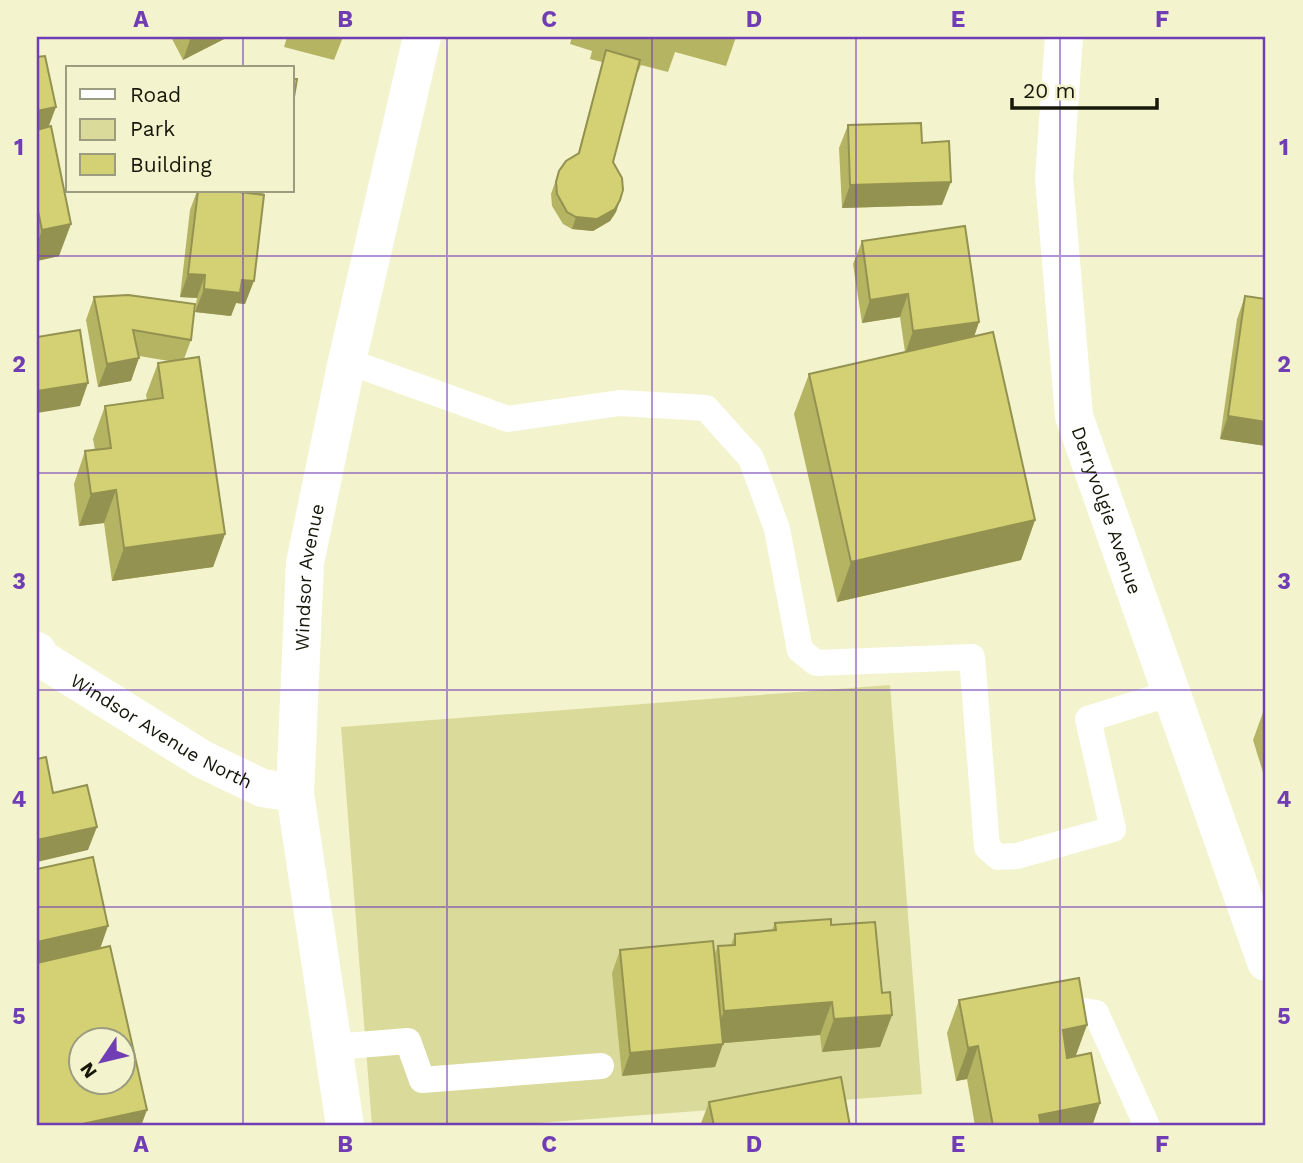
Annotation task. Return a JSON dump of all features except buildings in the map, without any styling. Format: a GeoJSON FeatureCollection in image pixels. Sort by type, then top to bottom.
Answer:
{"type":"FeatureCollection","features":[{"type":"Feature","properties":{"kind":"street","name":"Windsor Avenue"},"geometry":{"type":"LineString","coordinates":[[345,1126],[295,793],[305,563],[347,361],[422,37]]}},
{"type":"Feature","properties":{"kind":"street","name":"Derryvolgie Avenue"},"geometry":{"type":"LineString","coordinates":[[1064,37],[1054,178],[1074,416],[1266,962]]}},
{"type":"Feature","properties":{"kind":"street","name":"Windsor Avenue North"},"geometry":{"type":"LineString","coordinates":[[37,651],[42,659],[202,760],[262,788],[295,793]]}},
{"type":"Feature","properties":{"kind":"lane"},"geometry":{"type":"LineString","coordinates":[[347,361],[508,419],[620,403],[706,408],[751,458],[777,529],[800,650],[816,663],[972,657],[987,847],[998,857],[1017,856],[1113,829],[1088,719],[1171,693]]}},
{"type":"Feature","properties":{"kind":"lane"},"geometry":{"type":"LineString","coordinates":[[1024,1002],[1096,1013],[1147,1126]]}},
{"type":"Feature","properties":{"kind":"lane"},"geometry":{"type":"LineString","coordinates":[[332,1047],[408,1041],[422,1080],[601,1066]]}},
{"type":"Feature","properties":{"kind":"green space"},"geometry":{"type":"Polygon","coordinates":[[[890,685],[922,1094],[499,1126],[372,1126],[341,727],[890,685]]]}}]}
